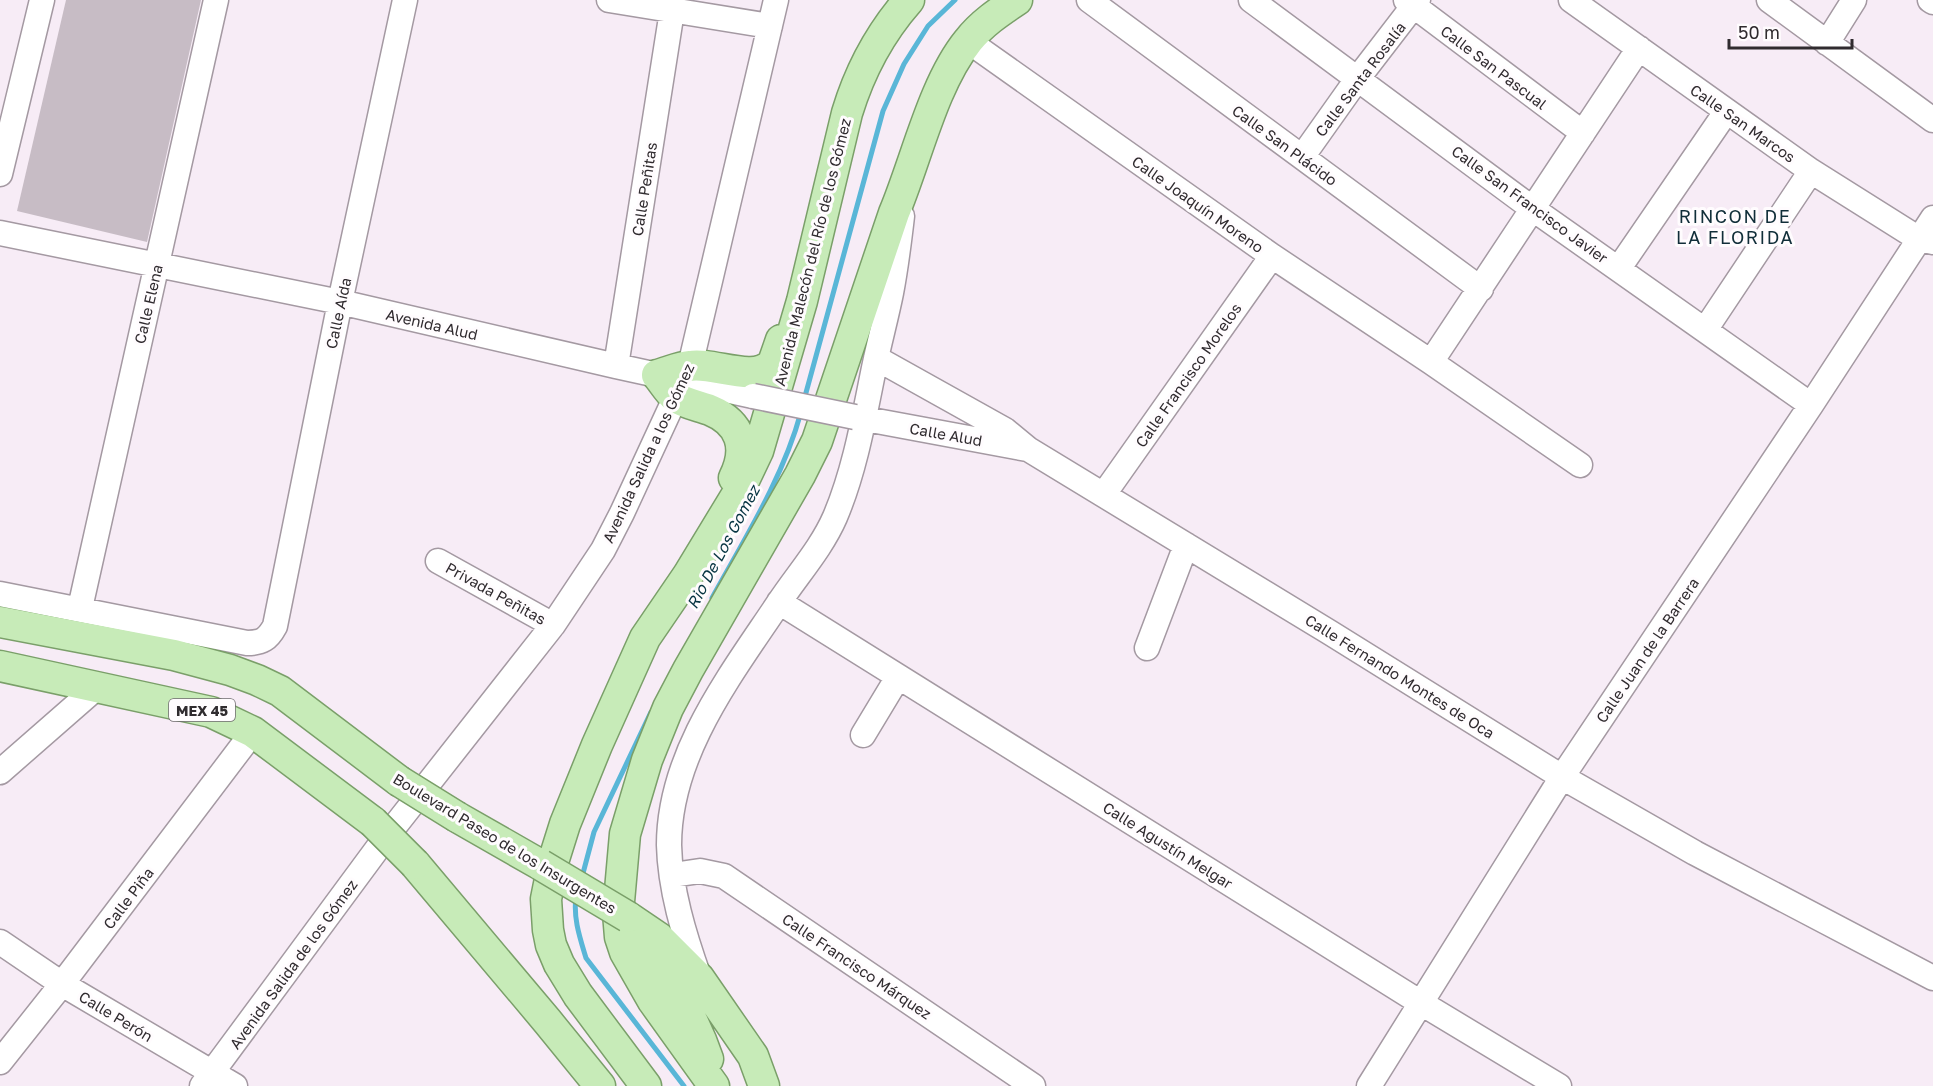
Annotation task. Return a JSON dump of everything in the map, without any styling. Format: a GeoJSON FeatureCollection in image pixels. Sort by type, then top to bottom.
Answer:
{"type":"FeatureCollection","features":[{"type":"Feature","properties":{"kind":"main road","name":"Avenida Malecón del Río de los Gómez"},"geometry":{"type":"LineString","coordinates":[[646,1086],[578,995],[559,964],[551,945],[546,899],[554,859],[565,824],[597,745],[645,638],[688,575],[739,491],[758,451],[802,302],[847,113],[866,62],[879,38],[909,0]]}},
{"type":"Feature","properties":{"kind":"main road"},"geometry":{"type":"LineString","coordinates":[[715,1086],[652,1001],[625,952],[620,937],[618,913],[625,834],[647,760],[668,708],[817,441],[874,269],[935,102],[952,65],[968,41],[989,20],[1017,0]]}},
{"type":"Feature","properties":{"kind":"main road"},"geometry":{"type":"LineString","coordinates":[[677,380],[713,366],[752,372],[765,369],[773,363],[779,347],[813,205],[833,170]]}},
{"type":"Feature","properties":{"kind":"main road"},"geometry":{"type":"LineString","coordinates":[[645,638],[672,578],[693,548],[735,475],[742,457],[742,444],[726,419],[677,380]]}},
{"type":"Feature","properties":{"kind":"main road","name":"Boulevard Paseo de los Insurgentes"},"geometry":{"type":"LineString","coordinates":[[0,622],[174,655],[230,670],[280,691],[399,781],[631,918],[659,939],[699,978]]}},
{"type":"Feature","properties":{"kind":"main road"},"geometry":{"type":"LineString","coordinates":[[0,658],[78,671],[93,668],[100,659],[99,648],[86,637]]}},
{"type":"Feature","properties":{"kind":"main road","name":"MEX 45"},"geometry":{"type":"LineString","coordinates":[[0,666],[210,712],[253,732],[415,864],[600,1086]]}},
{"type":"Feature","properties":{"kind":"main road"},"geometry":{"type":"LineString","coordinates":[[631,918],[696,1028],[715,1086]]}},
{"type":"Feature","properties":{"kind":"main road"},"geometry":{"type":"LineString","coordinates":[[699,978],[753,1056],[764,1086]]}},
{"type":"Feature","properties":{"kind":"street"},"geometry":{"type":"LineString","coordinates":[[0,174],[42,0]]}},
{"type":"Feature","properties":{"kind":"street","name":"Calle Elena"},"geometry":{"type":"LineString","coordinates":[[80,609],[216,0]]}},
{"type":"Feature","properties":{"kind":"street","name":"Calle Aída"},"geometry":{"type":"LineString","coordinates":[[80,609],[247,643],[260,643],[270,636],[275,626],[340,302],[405,0]]}},
{"type":"Feature","properties":{"kind":"street"},"geometry":{"type":"LineString","coordinates":[[609,0],[770,26]]}},
{"type":"Feature","properties":{"kind":"street","name":"Avenida Salida a los Gómez"},"geometry":{"type":"LineString","coordinates":[[378,832],[554,625],[613,531],[677,380],[776,0]]}},
{"type":"Feature","properties":{"kind":"street","name":"Calle San Plácido"},"geometry":{"type":"LineString","coordinates":[[1089,0],[1481,289]]}},
{"type":"Feature","properties":{"kind":"street","name":"Calle San Francisco Javier"},"geometry":{"type":"LineString","coordinates":[[1251,0],[1533,209],[1811,405]]}},
{"type":"Feature","properties":{"kind":"street","name":"Calle San Marcos"},"geometry":{"type":"LineString","coordinates":[[1571,0],[1811,171],[1926,241]]}},
{"type":"Feature","properties":{"kind":"street"},"geometry":{"type":"LineString","coordinates":[[1769,0],[1933,120]]}},
{"type":"Feature","properties":{"kind":"street"},"geometry":{"type":"LineString","coordinates":[[1827,43],[1854,0]]}},
{"type":"Feature","properties":{"kind":"street","name":"Calle Santa Rosalía"},"geometry":{"type":"LineString","coordinates":[[1302,158],[1413,2]]}},
{"type":"Feature","properties":{"kind":"street","name":"Calle San Pascual"},"geometry":{"type":"LineString","coordinates":[[1413,2],[1583,134]]}},
{"type":"Feature","properties":{"kind":"street","name":"Calle Peñitas"},"geometry":{"type":"LineString","coordinates":[[616,366],[672,11]]}},
{"type":"Feature","properties":{"kind":"street","name":"Calle Joaquín Moreno"},"geometry":{"type":"LineString","coordinates":[[968,41],[1272,256],[1580,465]]}},
{"type":"Feature","properties":{"kind":"street"},"geometry":{"type":"LineString","coordinates":[[1431,362],[1639,48]]}},
{"type":"Feature","properties":{"kind":"street"},"geometry":{"type":"LineString","coordinates":[[1619,268],[1726,112]]}},
{"type":"Feature","properties":{"kind":"street"},"geometry":{"type":"LineString","coordinates":[[1705,330],[1811,171]]}},
{"type":"Feature","properties":{"kind":"street"},"geometry":{"type":"LineString","coordinates":[[699,978],[682,929],[673,875],[669,841],[673,806],[691,746],[706,717],[779,602],[822,543],[834,520],[847,482],[859,418],[876,358],[891,291],[908,181]]}},
{"type":"Feature","properties":{"kind":"street","name":"Calle Juan de la Barrera"},"geometry":{"type":"LineString","coordinates":[[1369,1086],[1562,777],[1811,405],[1926,241],[1933,218]]}},
{"type":"Feature","properties":{"kind":"street","name":"Avenida Alud"},"geometry":{"type":"LineString","coordinates":[[0,233],[340,302],[677,380],[859,418]]}},
{"type":"Feature","properties":{"kind":"street","name":"Calle Francisco Morelos"},"geometry":{"type":"LineString","coordinates":[[1104,494],[1272,256]]}},
{"type":"Feature","properties":{"kind":"street","name":"Calle Fernando Montes de Oca"},"geometry":{"type":"LineString","coordinates":[[876,358],[1005,430],[1028,449],[1562,777],[1695,853],[1933,978]]}},
{"type":"Feature","properties":{"kind":"street","name":"Calle Alud"},"geometry":{"type":"LineString","coordinates":[[859,418],[1028,449]]}},
{"type":"Feature","properties":{"kind":"street"},"geometry":{"type":"LineString","coordinates":[[1147,648],[1186,544]]}},
{"type":"Feature","properties":{"kind":"street","name":"Privada Peñitas"},"geometry":{"type":"LineString","coordinates":[[438,561],[554,625]]}},
{"type":"Feature","properties":{"kind":"street"},"geometry":{"type":"LineString","coordinates":[[0,594],[80,609]]}},
{"type":"Feature","properties":{"kind":"street","name":"Calle Agustín Melgar"},"geometry":{"type":"LineString","coordinates":[[779,602],[1421,1003],[1558,1086]]}},
{"type":"Feature","properties":{"kind":"street"},"geometry":{"type":"LineString","coordinates":[[863,735],[898,677]]}},
{"type":"Feature","properties":{"kind":"street"},"geometry":{"type":"LineString","coordinates":[[0,772],[96,688]]}},
{"type":"Feature","properties":{"kind":"street","name":"Calle Piña"},"geometry":{"type":"LineString","coordinates":[[0,1062],[253,732]]}},
{"type":"Feature","properties":{"kind":"street","name":"Avenida Salida de los Gómez"},"geometry":{"type":"LineString","coordinates":[[207,1080],[378,832]]}},
{"type":"Feature","properties":{"kind":"street","name":"Calle Francisco Márquez"},"geometry":{"type":"LineString","coordinates":[[673,875],[700,871],[724,876],[1033,1086]]}},
{"type":"Feature","properties":{"kind":"street","name":"Calle Perón"},"geometry":{"type":"LineString","coordinates":[[0,942],[207,1080],[235,1086]]}},
{"type":"Feature","properties":{"kind":"building"},"geometry":{"type":"Polygon","coordinates":[[[66,0],[201,0],[147,242],[17,211],[66,0]]]}},
{"type":"Feature","properties":{"kind":"waterway","name":"Rio De Los Gomez"},"geometry":{"type":"LineString","coordinates":[[804,400],[883,111],[904,64],[928,26],[955,0]]}},
{"type":"Feature","properties":{"kind":"waterway","name":"Rio De Los Gomez"},"geometry":{"type":"LineString","coordinates":[[712,598],[774,484],[801,412]]}},
{"type":"Feature","properties":{"kind":"waterway","name":"Rio De Los Gomez"},"geometry":{"type":"LineString","coordinates":[[582,877],[594,832],[651,712]]}},
{"type":"Feature","properties":{"kind":"waterway","name":"Rio De Los Gomez"},"geometry":{"type":"LineString","coordinates":[[576,897],[576,920],[586,958],[684,1086]]}},
{"type":"Feature","properties":{"kind":"district","name":"RINCON DE LA FLORIDA"},"geometry":{"type":"Point","coordinates":[1735,226]}}]}
